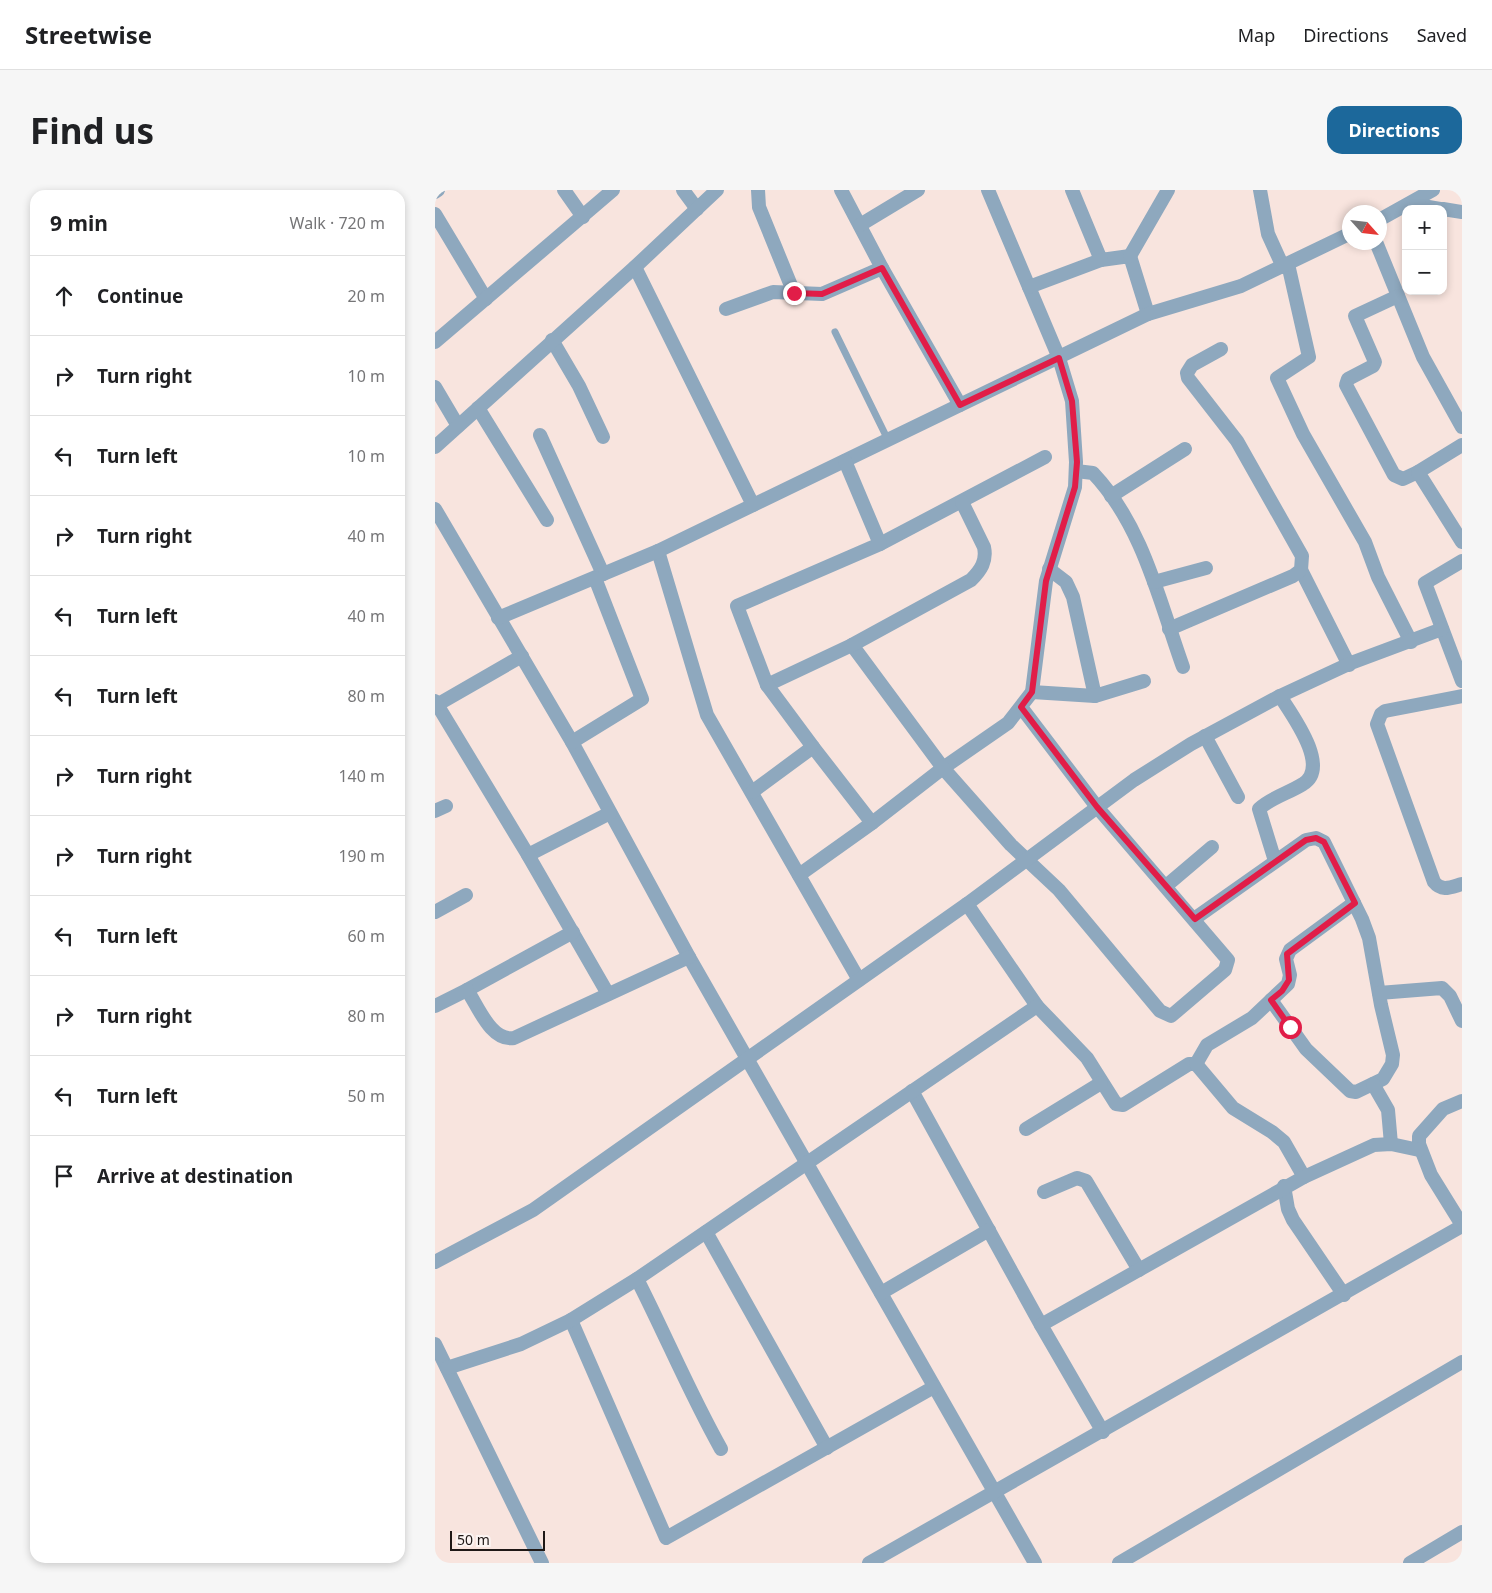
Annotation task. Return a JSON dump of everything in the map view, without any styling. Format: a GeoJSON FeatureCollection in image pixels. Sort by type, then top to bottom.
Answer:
{"type":"FeatureCollection","features":[{"type":"Feature","properties":{"kind":"street"},"geometry":{"type":"LineString","coordinates":[[564,190],[583,217]]}},
{"type":"Feature","properties":{"kind":"street"},"geometry":{"type":"LineString","coordinates":[[435,342],[613,190]]}},
{"type":"Feature","properties":{"kind":"street"},"geometry":{"type":"LineString","coordinates":[[683,190],[697,209]]}},
{"type":"Feature","properties":{"kind":"street"},"geometry":{"type":"LineString","coordinates":[[435,447],[635,267],[717,190]]}},
{"type":"Feature","properties":{"kind":"street"},"geometry":{"type":"LineString","coordinates":[[759,190],[759,207],[794,293]]}},
{"type":"Feature","properties":{"kind":"street"},"geometry":{"type":"LineString","coordinates":[[841,190],[882,268],[960,405]]}},
{"type":"Feature","properties":{"kind":"street"},"geometry":{"type":"LineString","coordinates":[[860,225],[918,190]]}},
{"type":"Feature","properties":{"kind":"street"},"geometry":{"type":"LineString","coordinates":[[799,875],[873,823],[943,768],[1008,723],[1032,692],[1049,569],[1075,487],[1076,470],[1072,401],[1059,358],[988,190]]}},
{"type":"Feature","properties":{"kind":"street"},"geometry":{"type":"LineString","coordinates":[[1148,314],[1130,256],[1168,190]]}},
{"type":"Feature","properties":{"kind":"street"},"geometry":{"type":"LineString","coordinates":[[1261,190],[1268,234],[1285,265],[1309,357],[1277,378],[1303,434],[1365,542],[1381,583],[1411,642]]}},
{"type":"Feature","properties":{"kind":"street"},"geometry":{"type":"LineString","coordinates":[[1387,216],[1433,190]]}},
{"type":"Feature","properties":{"kind":"street"},"geometry":{"type":"LineString","coordinates":[[1074,191],[1101,260]]}},
{"type":"Feature","properties":{"kind":"street"},"geometry":{"type":"LineString","coordinates":[[1411,204],[1417,205]]}},
{"type":"Feature","properties":{"kind":"street"},"geometry":{"type":"LineString","coordinates":[[1447,210],[1462,212]]}},
{"type":"Feature","properties":{"kind":"street"},"geometry":{"type":"LineString","coordinates":[[435,214],[486,299]]}},
{"type":"Feature","properties":{"kind":"street"},"geometry":{"type":"LineString","coordinates":[[498,618],[658,551],[1148,314],[1241,286],[1342,237]]}},
{"type":"Feature","properties":{"kind":"street"},"geometry":{"type":"LineString","coordinates":[[1379,250],[1433,379],[1462,427]]}},
{"type":"Feature","properties":{"kind":"street"},"geometry":{"type":"LineString","coordinates":[[1029,288],[1101,260],[1130,256]]}},
{"type":"Feature","properties":{"kind":"street"},"geometry":{"type":"LineString","coordinates":[[635,267],[753,506]]}},
{"type":"Feature","properties":{"kind":"street"},"geometry":{"type":"LineString","coordinates":[[726,309],[773,292],[822,294],[882,268]]}},
{"type":"Feature","properties":{"kind":"street"},"geometry":{"type":"LineString","coordinates":[[1398,296],[1355,316],[1375,362],[1373,366],[1348,379],[1345,385],[1394,475],[1403,480],[1462,445]]}},
{"type":"Feature","properties":{"kind":"street"},"geometry":{"type":"LineString","coordinates":[[552,340],[579,386],[603,437]]}},
{"type":"Feature","properties":{"kind":"street"},"geometry":{"type":"LineString","coordinates":[[1221,349],[1192,365],[1187,373],[1188,378],[1237,441],[1302,556],[1301,570],[1349,665]]}},
{"type":"Feature","properties":{"kind":"street"},"geometry":{"type":"LineString","coordinates":[[435,387],[458,426]]}},
{"type":"Feature","properties":{"kind":"street"},"geometry":{"type":"LineString","coordinates":[[478,408],[547,520]]}},
{"type":"Feature","properties":{"kind":"street"},"geometry":{"type":"LineString","coordinates":[[540,434],[599,576],[641,700],[572,742]]}},
{"type":"Feature","properties":{"kind":"street"},"geometry":{"type":"LineString","coordinates":[[1111,496],[1185,449]]}},
{"type":"Feature","properties":{"kind":"street"},"geometry":{"type":"LineString","coordinates":[[873,823],[767,685],[737,606],[880,544],[1045,457]]}},
{"type":"Feature","properties":{"kind":"street"},"geometry":{"type":"LineString","coordinates":[[845,461],[880,544]]}},
{"type":"Feature","properties":{"kind":"street"},"geometry":{"type":"LineString","coordinates":[[1076,470],[1093,473],[1111,496],[1140,544],[1183,667]]}},
{"type":"Feature","properties":{"kind":"street"},"geometry":{"type":"LineString","coordinates":[[1418,472],[1462,542]]}},
{"type":"Feature","properties":{"kind":"street"},"geometry":{"type":"LineString","coordinates":[[767,685],[852,645],[964,584],[981,569],[985,554],[984,546],[962,502]]}},
{"type":"Feature","properties":{"kind":"street"},"geometry":{"type":"LineString","coordinates":[[435,509],[572,742],[689,958],[1035,1563]]}},
{"type":"Feature","properties":{"kind":"street"},"geometry":{"type":"LineString","coordinates":[[658,551],[707,715],[859,980]]}},
{"type":"Feature","properties":{"kind":"street"},"geometry":{"type":"LineString","coordinates":[[1462,561],[1425,583],[1462,681]]}},
{"type":"Feature","properties":{"kind":"street"},"geometry":{"type":"LineString","coordinates":[[1154,582],[1206,568]]}},
{"type":"Feature","properties":{"kind":"street"},"geometry":{"type":"LineString","coordinates":[[1049,569],[1066,582],[1073,597],[1095,696]]}},
{"type":"Feature","properties":{"kind":"street"},"geometry":{"type":"LineString","coordinates":[[1169,628],[1301,570]]}},
{"type":"Feature","properties":{"kind":"street"},"geometry":{"type":"LineString","coordinates":[[435,1262],[533,1210],[967,904],[1134,780],[1205,736],[1280,696],[1349,665],[1442,629]]}},
{"type":"Feature","properties":{"kind":"street"},"geometry":{"type":"LineString","coordinates":[[852,645],[943,768],[1011,845],[1059,890],[1160,1011],[1167,1016],[1175,1013],[1227,966],[1225,956],[1167,886],[1097,807],[1021,707]]}},
{"type":"Feature","properties":{"kind":"street"},"geometry":{"type":"LineString","coordinates":[[522,656],[436,704],[529,855],[608,994]]}},
{"type":"Feature","properties":{"kind":"street"},"geometry":{"type":"LineString","coordinates":[[1032,692],[1095,696],[1143,681]]}},
{"type":"Feature","properties":{"kind":"street"},"geometry":{"type":"LineString","coordinates":[[1275,862],[1259,809],[1304,784],[1311,775],[1313,768],[1304,734],[1280,696]]}},
{"type":"Feature","properties":{"kind":"street"},"geometry":{"type":"LineString","coordinates":[[1462,696],[1385,711],[1381,714],[1377,724],[1434,882],[1438,887],[1446,888],[1462,884]]}},
{"type":"Feature","properties":{"kind":"street"},"geometry":{"type":"LineString","coordinates":[[1205,736],[1239,797]]}},
{"type":"Feature","properties":{"kind":"street"},"geometry":{"type":"LineString","coordinates":[[751,792],[813,747]]}},
{"type":"Feature","properties":{"kind":"street"},"geometry":{"type":"LineString","coordinates":[[529,855],[611,813]]}},
{"type":"Feature","properties":{"kind":"street"},"geometry":{"type":"LineString","coordinates":[[1195,919],[1306,840],[1311,838],[1321,839],[1328,848],[1355,903],[1369,938],[1393,1055],[1389,1072],[1383,1079],[1356,1092],[1347,1088],[1306,1049],[1271,1000]]}},
{"type":"Feature","properties":{"kind":"street"},"geometry":{"type":"LineString","coordinates":[[1167,886],[1212,847]]}},
{"type":"Feature","properties":{"kind":"street"},"geometry":{"type":"LineString","coordinates":[[435,912],[466,895]]}},
{"type":"Feature","properties":{"kind":"street"},"geometry":{"type":"LineString","coordinates":[[1196,1064],[1207,1045],[1253,1018],[1282,991],[1289,980],[1286,959],[1290,950],[1355,903]]}},
{"type":"Feature","properties":{"kind":"street"},"geometry":{"type":"LineString","coordinates":[[967,904],[1037,1006],[1077,1046],[1112,1101],[1121,1106],[1189,1064],[1196,1064],[1233,1108],[1284,1142],[1304,1177]]}},
{"type":"Feature","properties":{"kind":"street"},"geometry":{"type":"LineString","coordinates":[[435,1006],[573,932]]}},
{"type":"Feature","properties":{"kind":"street"},"geometry":{"type":"LineString","coordinates":[[467,990],[495,1033],[508,1039],[689,958]]}},
{"type":"Feature","properties":{"kind":"street"},"geometry":{"type":"LineString","coordinates":[[1379,994],[1441,988],[1450,996],[1462,1021]]}},
{"type":"Feature","properties":{"kind":"street"},"geometry":{"type":"LineString","coordinates":[[447,1368],[521,1344],[571,1320],[637,1279],[1037,1006]]}},
{"type":"Feature","properties":{"kind":"street"},"geometry":{"type":"LineString","coordinates":[[1027,1129],[1101,1083]]}},
{"type":"Feature","properties":{"kind":"street"},"geometry":{"type":"LineString","coordinates":[[1373,1084],[1388,1110],[1391,1144]]}},
{"type":"Feature","properties":{"kind":"street"},"geometry":{"type":"LineString","coordinates":[[912,1091],[1041,1325],[1103,1432]]}},
{"type":"Feature","properties":{"kind":"street"},"geometry":{"type":"LineString","coordinates":[[869,1563],[1103,1432],[1462,1226],[1431,1175],[1419,1150],[1419,1136],[1443,1109],[1462,1101]]}},
{"type":"Feature","properties":{"kind":"street"},"geometry":{"type":"LineString","coordinates":[[1041,1325],[1284,1186],[1373,1145],[1391,1144],[1419,1150]]}},
{"type":"Feature","properties":{"kind":"street"},"geometry":{"type":"LineString","coordinates":[[1044,1192],[1077,1178],[1086,1181],[1139,1270]]}},
{"type":"Feature","properties":{"kind":"street"},"geometry":{"type":"LineString","coordinates":[[1284,1186],[1288,1210],[1293,1220],[1344,1295]]}},
{"type":"Feature","properties":{"kind":"street"},"geometry":{"type":"LineString","coordinates":[[881,1293],[989,1230]]}},
{"type":"Feature","properties":{"kind":"street"},"geometry":{"type":"LineString","coordinates":[[706,1232],[827,1448]]}},
{"type":"Feature","properties":{"kind":"street"},"geometry":{"type":"LineString","coordinates":[[637,1279],[671,1347],[696,1405],[721,1449]]}},
{"type":"Feature","properties":{"kind":"street"},"geometry":{"type":"LineString","coordinates":[[571,1320],[666,1538],[934,1387]]}},
{"type":"Feature","properties":{"kind":"street"},"geometry":{"type":"LineString","coordinates":[[435,1344],[541,1563]]}},
{"type":"Feature","properties":{"kind":"street"},"geometry":{"type":"LineString","coordinates":[[1119,1563],[1462,1362]]}},
{"type":"Feature","properties":{"kind":"street"},"geometry":{"type":"LineString","coordinates":[[1410,1563],[1462,1532]]}},
{"type":"Feature","properties":{"kind":"lane"},"geometry":{"type":"LineString","coordinates":[[835,332],[888,440]]}},
{"type":"Feature","properties":{"kind":"route"},"geometry":{"type":"LineString","coordinates":[[794,293],[822,294],[882,268],[960,405],[1059,358],[1072,401],[1077,462],[1075,487],[1059,532],[1046,581],[1040,643],[1032,692],[1021,707],[1097,807],[1195,919],[1306,840],[1316,838],[1324,842],[1355,903],[1296,945],[1287,954],[1289,980],[1282,991],[1271,1000],[1290,1027]]}}]}
